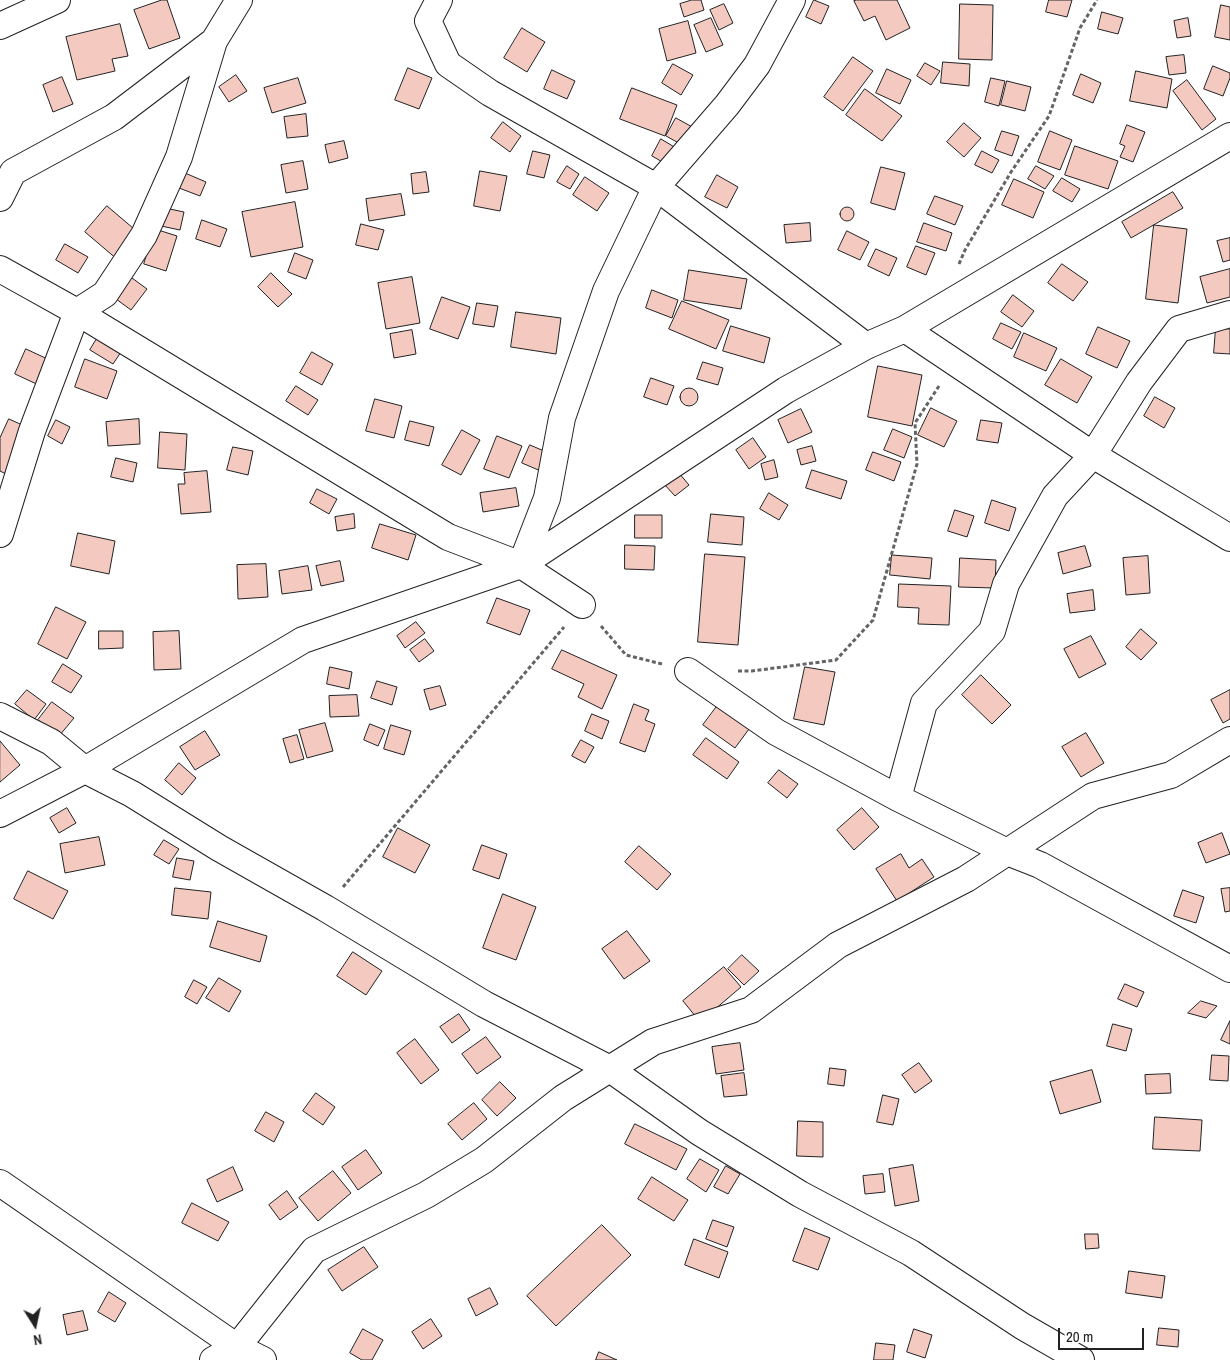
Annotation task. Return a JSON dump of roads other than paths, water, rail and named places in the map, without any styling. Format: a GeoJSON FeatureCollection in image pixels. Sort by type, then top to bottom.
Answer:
{"type":"FeatureCollection","features":[{"type":"Feature","properties":{"kind":"street"},"geometry":{"type":"LineString","coordinates":[[0,26],[57,0]]}},
{"type":"Feature","properties":{"kind":"street"},"geometry":{"type":"LineString","coordinates":[[0,534],[32,431],[77,312],[105,294],[144,236],[179,157],[214,41],[240,0]]}},
{"type":"Feature","properties":{"kind":"street"},"geometry":{"type":"LineString","coordinates":[[439,0],[428,21],[448,64],[490,93],[656,187],[866,346]]}},
{"type":"Feature","properties":{"kind":"street"},"geometry":{"type":"LineString","coordinates":[[521,565],[547,498],[562,418],[606,291],[656,187],[727,105],[757,65],[792,0]]}},
{"type":"Feature","properties":{"kind":"street"},"geometry":{"type":"LineString","coordinates":[[0,198],[13,172],[114,117],[214,41]]}},
{"type":"Feature","properties":{"kind":"street"},"geometry":{"type":"LineString","coordinates":[[0,814],[85,770],[303,640],[521,565],[786,390],[866,346],[906,330],[1230,136]]}},
{"type":"Feature","properties":{"kind":"street"},"geometry":{"type":"LineString","coordinates":[[0,269],[77,312],[448,536],[521,565],[582,605]]}},
{"type":"Feature","properties":{"kind":"street"},"geometry":{"type":"LineString","coordinates":[[898,798],[924,703],[992,631],[1006,584],[1055,496],[1093,455],[1139,382],[1179,330],[1230,314]]}},
{"type":"Feature","properties":{"kind":"street"},"geometry":{"type":"LineString","coordinates":[[906,330],[1093,455],[1230,538]]}},
{"type":"Feature","properties":{"kind":"street"},"geometry":{"type":"LineString","coordinates":[[688,671],[776,732],[898,798],[1007,852],[1040,865],[1230,969]]}},
{"type":"Feature","properties":{"kind":"street"},"geometry":{"type":"LineString","coordinates":[[0,716],[50,742],[85,770],[132,794],[218,848],[325,908],[484,1004],[610,1069],[708,1138],[800,1194],[911,1253],[1022,1326],[1081,1360]]}},
{"type":"Feature","properties":{"kind":"street"},"geometry":{"type":"LineString","coordinates":[[213,1360],[237,1347],[314,1250],[426,1195],[484,1160],[563,1098],[653,1042],[751,1010],[838,945],[966,878],[1093,796],[1171,775],[1230,740]]}},
{"type":"Feature","properties":{"kind":"street"},"geometry":{"type":"LineString","coordinates":[[0,1183],[237,1347],[263,1360]]}}]}
